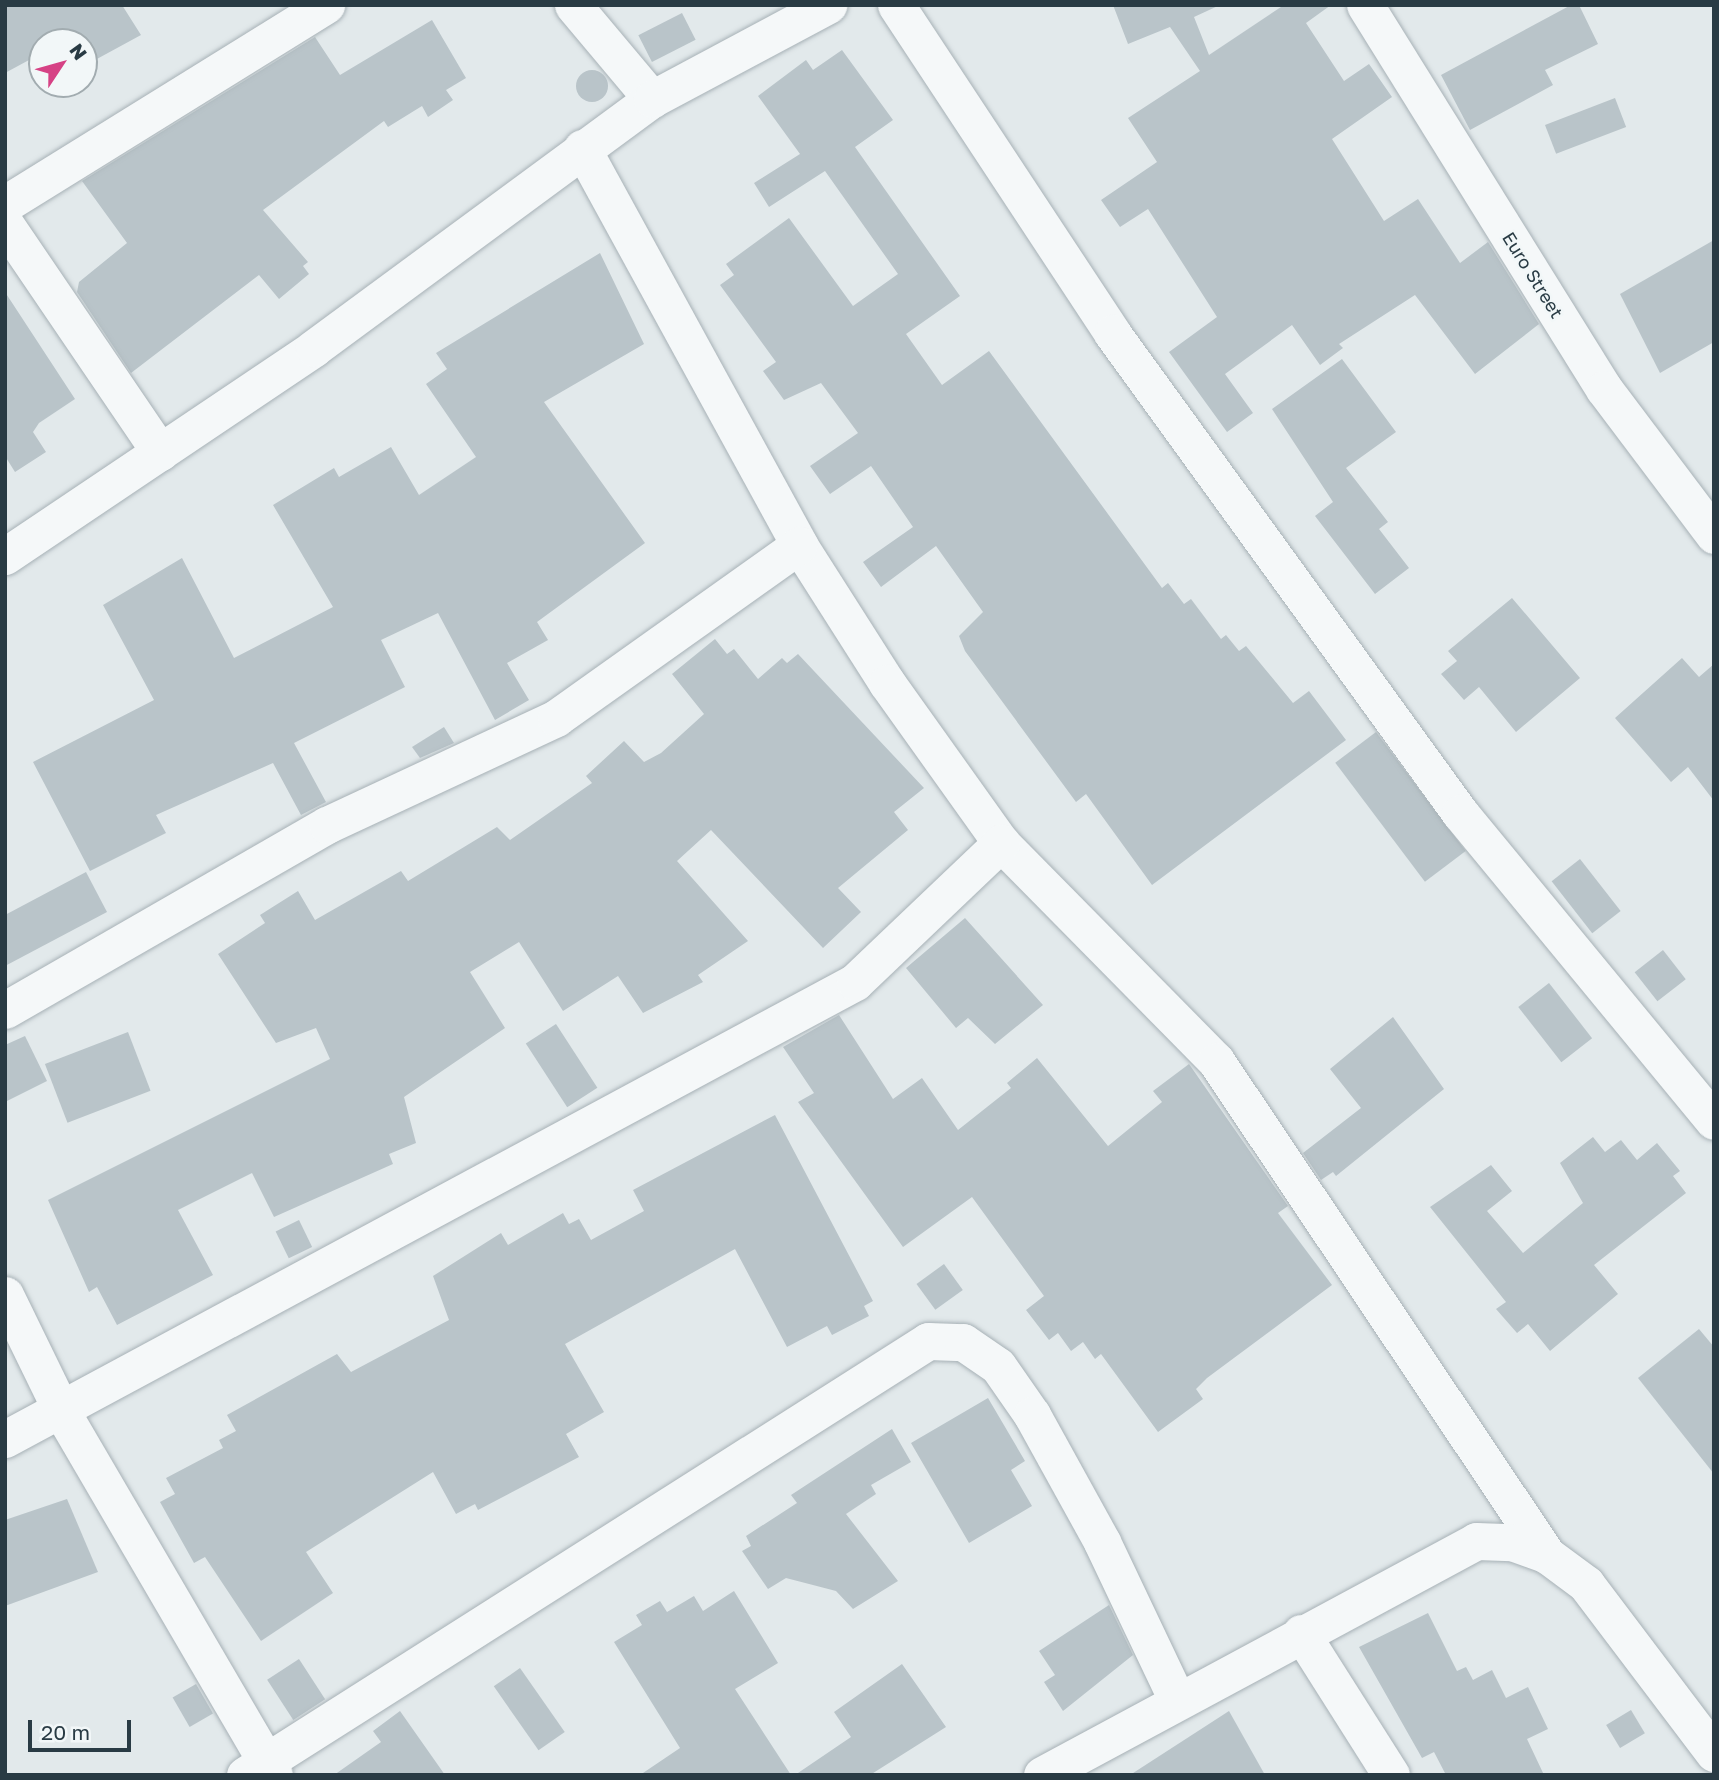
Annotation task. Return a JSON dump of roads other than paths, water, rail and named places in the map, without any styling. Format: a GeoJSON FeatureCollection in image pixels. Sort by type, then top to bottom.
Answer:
{"type":"FeatureCollection","features":[{"type":"Feature","properties":{"kind":"street"},"geometry":{"type":"LineString","coordinates":[[5,204],[326,5]]}},
{"type":"Feature","properties":{"kind":"street"},"geometry":{"type":"LineString","coordinates":[[573,5],[652,99]]}},
{"type":"Feature","properties":{"kind":"street"},"geometry":{"type":"LineString","coordinates":[[5,556],[314,348],[652,99],[828,5]]}},
{"type":"Feature","properties":{"kind":"street"},"geometry":{"type":"LineString","coordinates":[[896,5],[1112,333],[1460,813],[1714,1121]]}},
{"type":"Feature","properties":{"kind":"street","name":"Euro Street"},"geometry":{"type":"LineString","coordinates":[[1365,5],[1604,389],[1714,536]]}},
{"type":"Feature","properties":{"kind":"street"},"geometry":{"type":"LineString","coordinates":[[582,148],[799,545],[1001,843],[1216,1061],[1547,1555]]}},
{"type":"Feature","properties":{"kind":"street"},"geometry":{"type":"LineString","coordinates":[[5,224],[160,452]]}},
{"type":"Feature","properties":{"kind":"street"},"geometry":{"type":"LineString","coordinates":[[5,1010],[327,825],[556,718],[799,545]]}},
{"type":"Feature","properties":{"kind":"street"},"geometry":{"type":"LineString","coordinates":[[5,1439],[63,1414],[855,982],[1001,843]]}},
{"type":"Feature","properties":{"kind":"street"},"geometry":{"type":"LineString","coordinates":[[5,1295],[63,1414],[262,1771],[695,1484],[929,1341],[963,1342],[998,1366],[1032,1415],[1102,1542],[1176,1698]]}},
{"type":"Feature","properties":{"kind":"street"},"geometry":{"type":"LineString","coordinates":[[1042,1775],[1176,1698],[1476,1541],[1513,1542],[1547,1555],[1586,1584],[1714,1753]]}},
{"type":"Feature","properties":{"kind":"street"},"geometry":{"type":"LineString","coordinates":[[1301,1633],[1391,1775]]}}]}
